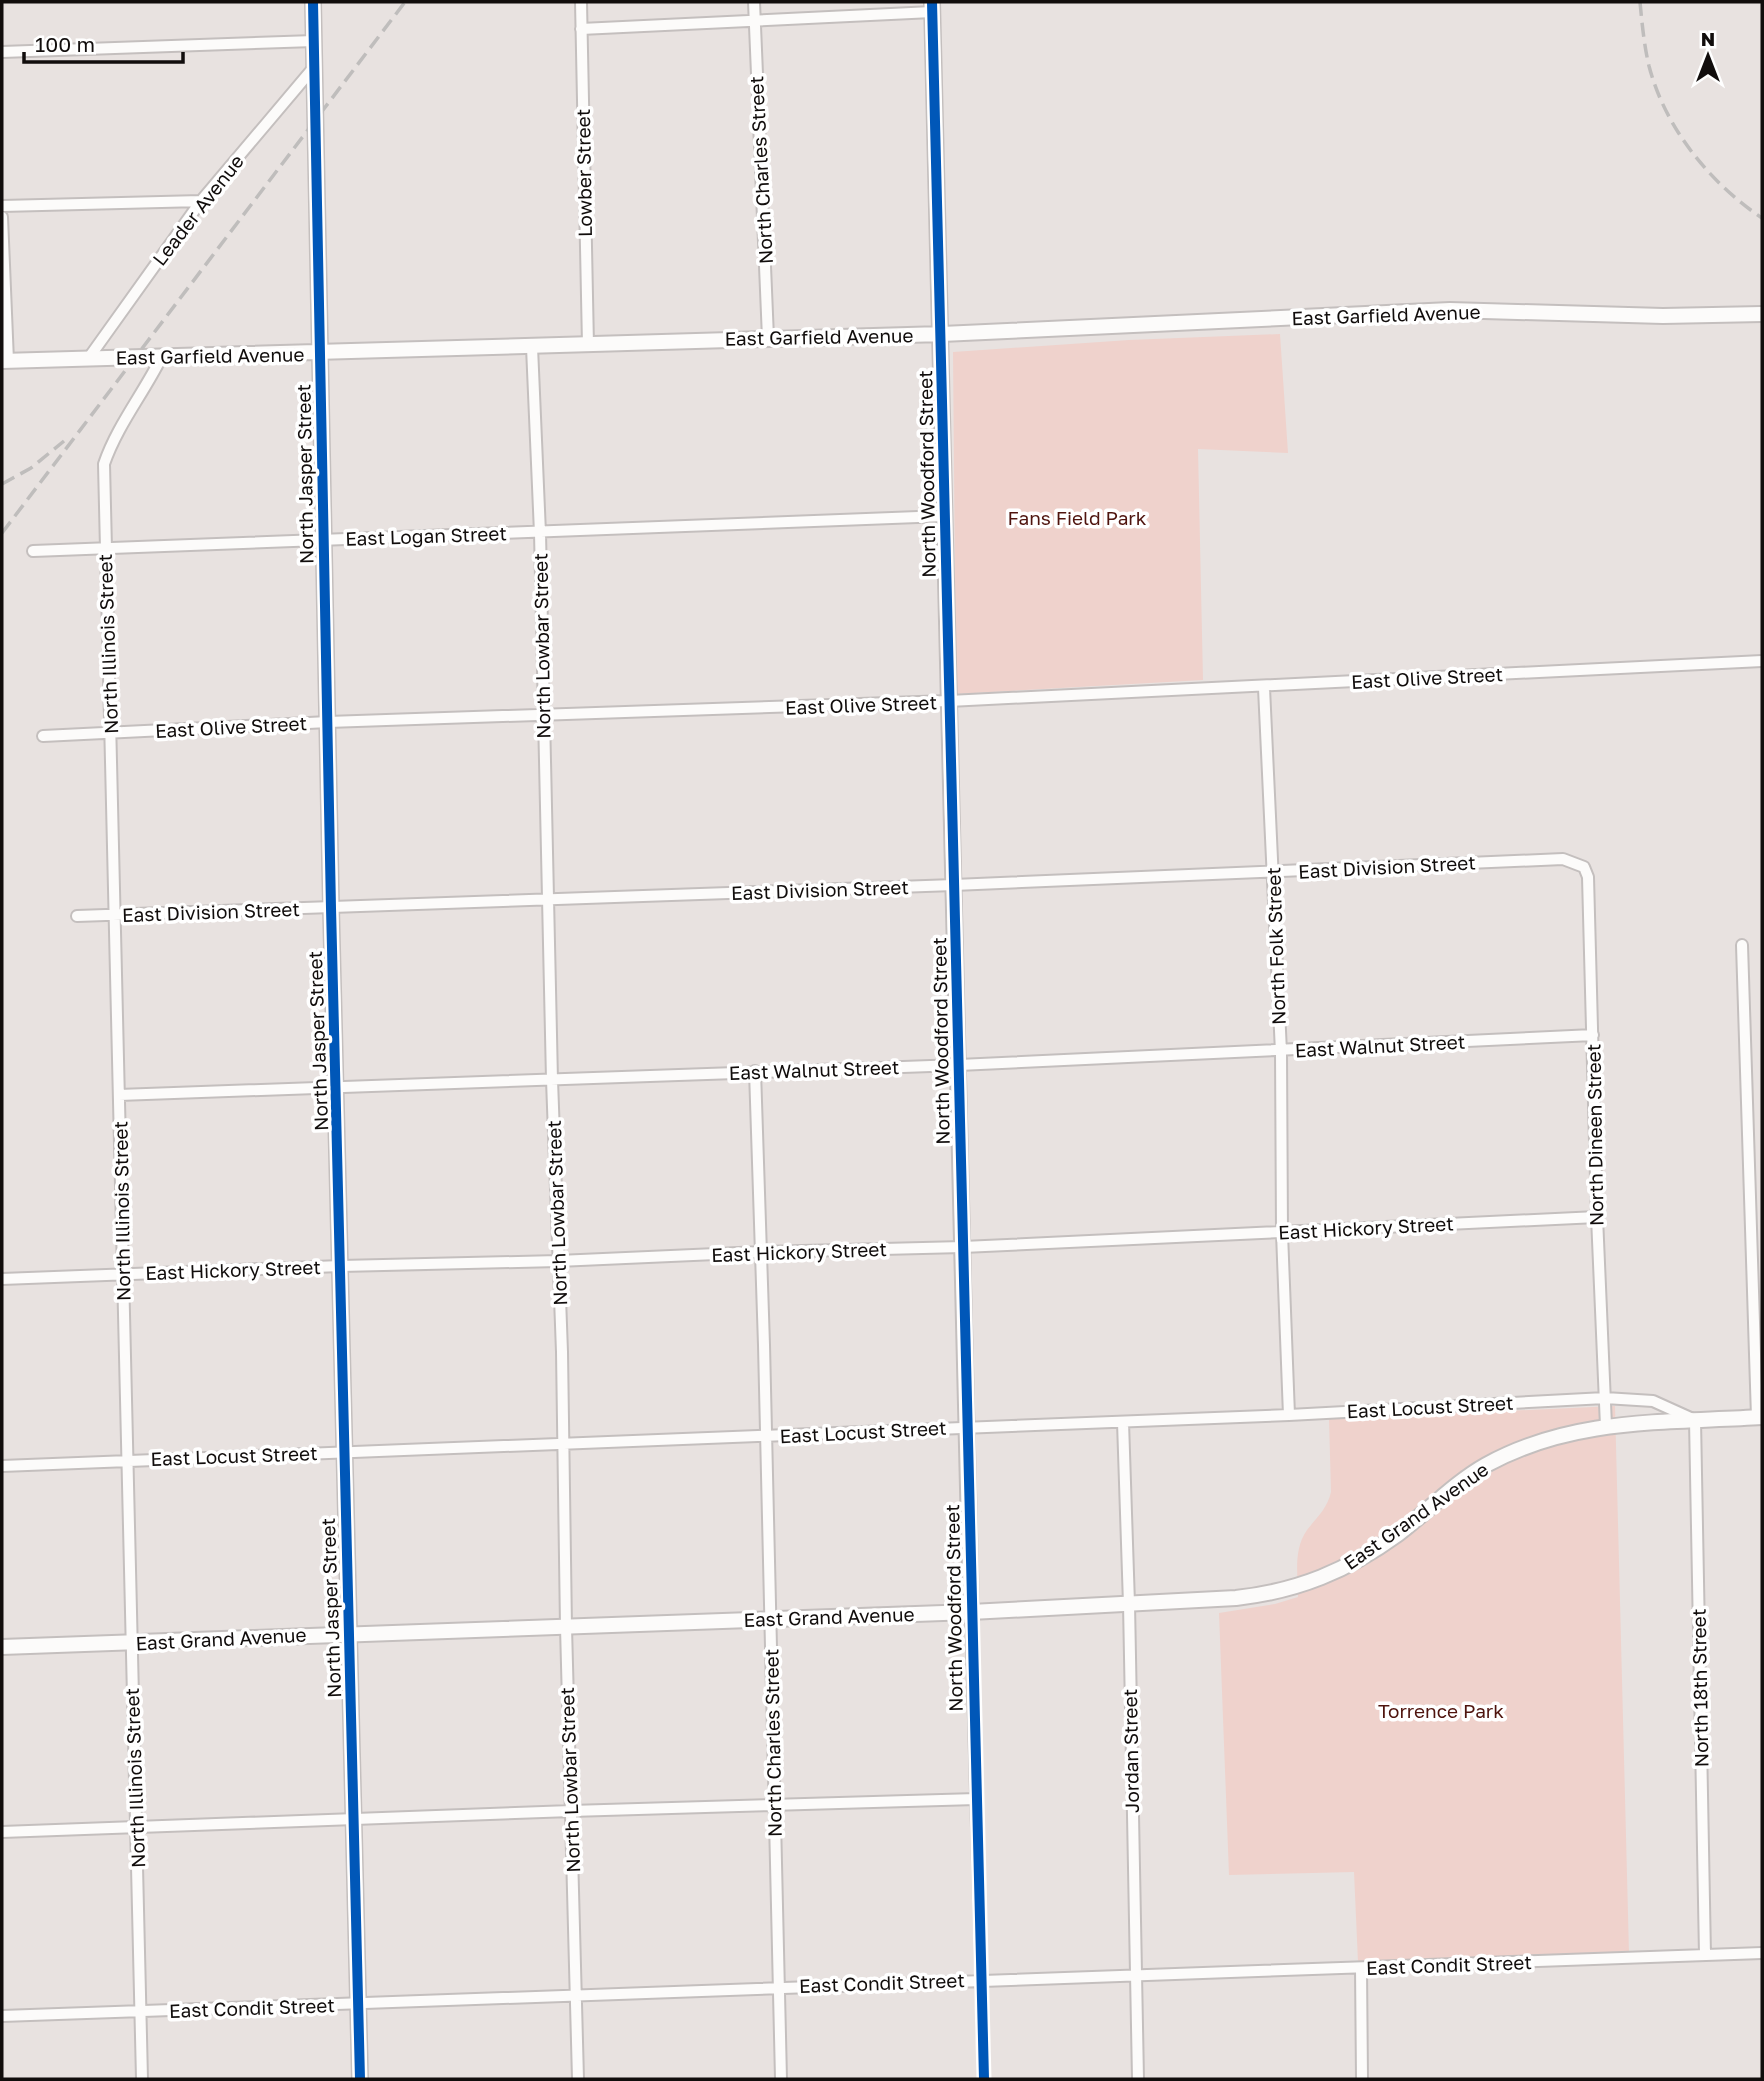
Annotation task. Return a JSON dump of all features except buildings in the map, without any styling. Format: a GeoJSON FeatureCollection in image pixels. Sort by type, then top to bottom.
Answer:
{"type":"FeatureCollection","features":[{"type":"Feature","properties":{"kind":"street","name":"North Jasper Street"},"geometry":{"type":"LineString","coordinates":[[313,2],[343,1452],[360,2079]]}},
{"type":"Feature","properties":{"kind":"street","name":"Lowber Street"},"geometry":{"type":"LineString","coordinates":[[581,2],[588,345]]}},
{"type":"Feature","properties":{"kind":"street","name":"North Charles Street"},"geometry":{"type":"LineString","coordinates":[[754,2],[768,338]]}},
{"type":"Feature","properties":{"kind":"street"},"geometry":{"type":"LineString","coordinates":[[581,29],[932,7]]}},
{"type":"Feature","properties":{"kind":"street","name":"North Woodford Street"},"geometry":{"type":"LineString","coordinates":[[932,7],[984,2079]]}},
{"type":"Feature","properties":{"kind":"street"},"geometry":{"type":"LineString","coordinates":[[2,52],[314,41]]}},
{"type":"Feature","properties":{"kind":"street","name":"Leader Avenue"},"geometry":{"type":"LineString","coordinates":[[88,359],[201,201],[315,66]]}},
{"type":"Feature","properties":{"kind":"street"},"geometry":{"type":"LineString","coordinates":[[2,206],[201,201]]}},
{"type":"Feature","properties":{"kind":"street"},"geometry":{"type":"LineString","coordinates":[[2,216],[5,361]]}},
{"type":"Feature","properties":{"kind":"street","name":"East Garfield Avenue"},"geometry":{"type":"LineString","coordinates":[[5,361],[942,334],[1450,310],[1663,316],[1762,314]]}},
{"type":"Feature","properties":{"kind":"street","name":"North Lowbar Street"},"geometry":{"type":"LineString","coordinates":[[532,347],[540,533],[578,2079]]}},
{"type":"Feature","properties":{"kind":"street","name":"North Illinois Street"},"geometry":{"type":"LineString","coordinates":[[142,2079],[104,464],[112,440],[161,358]]}},
{"type":"Feature","properties":{"kind":"street","name":"East Logan Street"},"geometry":{"type":"LineString","coordinates":[[33,551],[944,516]]}},
{"type":"Feature","properties":{"kind":"street","name":"East Olive Street"},"geometry":{"type":"LineString","coordinates":[[43,736],[328,722],[1264,688],[1762,661]]}},
{"type":"Feature","properties":{"kind":"street","name":"North Folk Street"},"geometry":{"type":"LineString","coordinates":[[1264,688],[1281,1052],[1282,1233],[1289,1415]]}},
{"type":"Feature","properties":{"kind":"street","name":"East Division Street"},"geometry":{"type":"LineString","coordinates":[[77,916],[954,885],[1563,859]]}},
{"type":"Feature","properties":{"kind":"street","name":"North Dineen Street"},"geometry":{"type":"LineString","coordinates":[[1563,859],[1584,867],[1588,877],[1597,1217],[1606,1426]]}},
{"type":"Feature","properties":{"kind":"street"},"geometry":{"type":"LineString","coordinates":[[1742,945],[1760,1417]]}},
{"type":"Feature","properties":{"kind":"street","name":"East Walnut Street"},"geometry":{"type":"LineString","coordinates":[[119,1095],[1281,1052],[1593,1035]]}},
{"type":"Feature","properties":{"kind":"street","name":"North Charles Street"},"geometry":{"type":"LineString","coordinates":[[755,1071],[781,2079]]}},
{"type":"Feature","properties":{"kind":"street","name":"East Hickory Street"},"geometry":{"type":"LineString","coordinates":[[2,1279],[963,1247],[1597,1217]]}},
{"type":"Feature","properties":{"kind":"street","name":"East Locust Street"},"geometry":{"type":"LineString","coordinates":[[2,1466],[1289,1415],[1605,1398],[1653,1401],[1696,1420],[1760,1417]]}},
{"type":"Feature","properties":{"kind":"street","name":"East Grand Avenue"},"geometry":{"type":"LineString","coordinates":[[2,1647],[770,1620],[1236,1598],[1293,1588],[1340,1570],[1397,1534],[1485,1466],[1531,1444],[1575,1431],[1606,1426],[1696,1420]]}},
{"type":"Feature","properties":{"kind":"street","name":"North 18th Street"},"geometry":{"type":"LineString","coordinates":[[1696,1420],[1705,1955]]}},
{"type":"Feature","properties":{"kind":"street","name":"Jordan Street"},"geometry":{"type":"LineString","coordinates":[[1123,1422],[1138,2079]]}},
{"type":"Feature","properties":{"kind":"street"},"geometry":{"type":"LineString","coordinates":[[2,1832],[976,1799]]}},
{"type":"Feature","properties":{"kind":"street","name":"East Condit Street"},"geometry":{"type":"LineString","coordinates":[[2,2016],[1762,1953]]}},
{"type":"Feature","properties":{"kind":"street"},"geometry":{"type":"LineString","coordinates":[[1361,1968],[1362,2079]]}},
{"type":"Feature","properties":{"kind":"green space","name":"Fans Field Park"},"geometry":{"type":"Polygon","coordinates":[[[1280,334],[1288,453],[1198,449],[1203,680],[956,694],[953,352],[1129,340],[1280,334]]]}},
{"type":"Feature","properties":{"kind":"green space","name":"Torrence Park"},"geometry":{"type":"Polygon","coordinates":[[[1615,1406],[1629,1953],[1358,1962],[1354,1872],[1229,1875],[1219,1613],[1275,1604],[1298,1597],[1297,1563],[1300,1546],[1331,1492],[1329,1419],[1615,1406]]]}},
{"type":"Feature","properties":{"kind":"railway"},"geometry":{"type":"LineString","coordinates":[[2,533],[405,2]]}},
{"type":"Feature","properties":{"kind":"railway"},"geometry":{"type":"LineString","coordinates":[[1640,2],[1649,66],[1666,111],[1678,132],[1708,171],[1762,218]]}},
{"type":"Feature","properties":{"kind":"railway"},"geometry":{"type":"LineString","coordinates":[[2,484],[31,468],[64,441]]}},
{"type":"Feature","properties":{"kind":"cycle path"},"geometry":{"type":"LineString","coordinates":[[313,2],[331,908],[360,2079]]}},
{"type":"Feature","properties":{"kind":"cycle path"},"geometry":{"type":"LineString","coordinates":[[932,2],[984,2079]]}}]}
